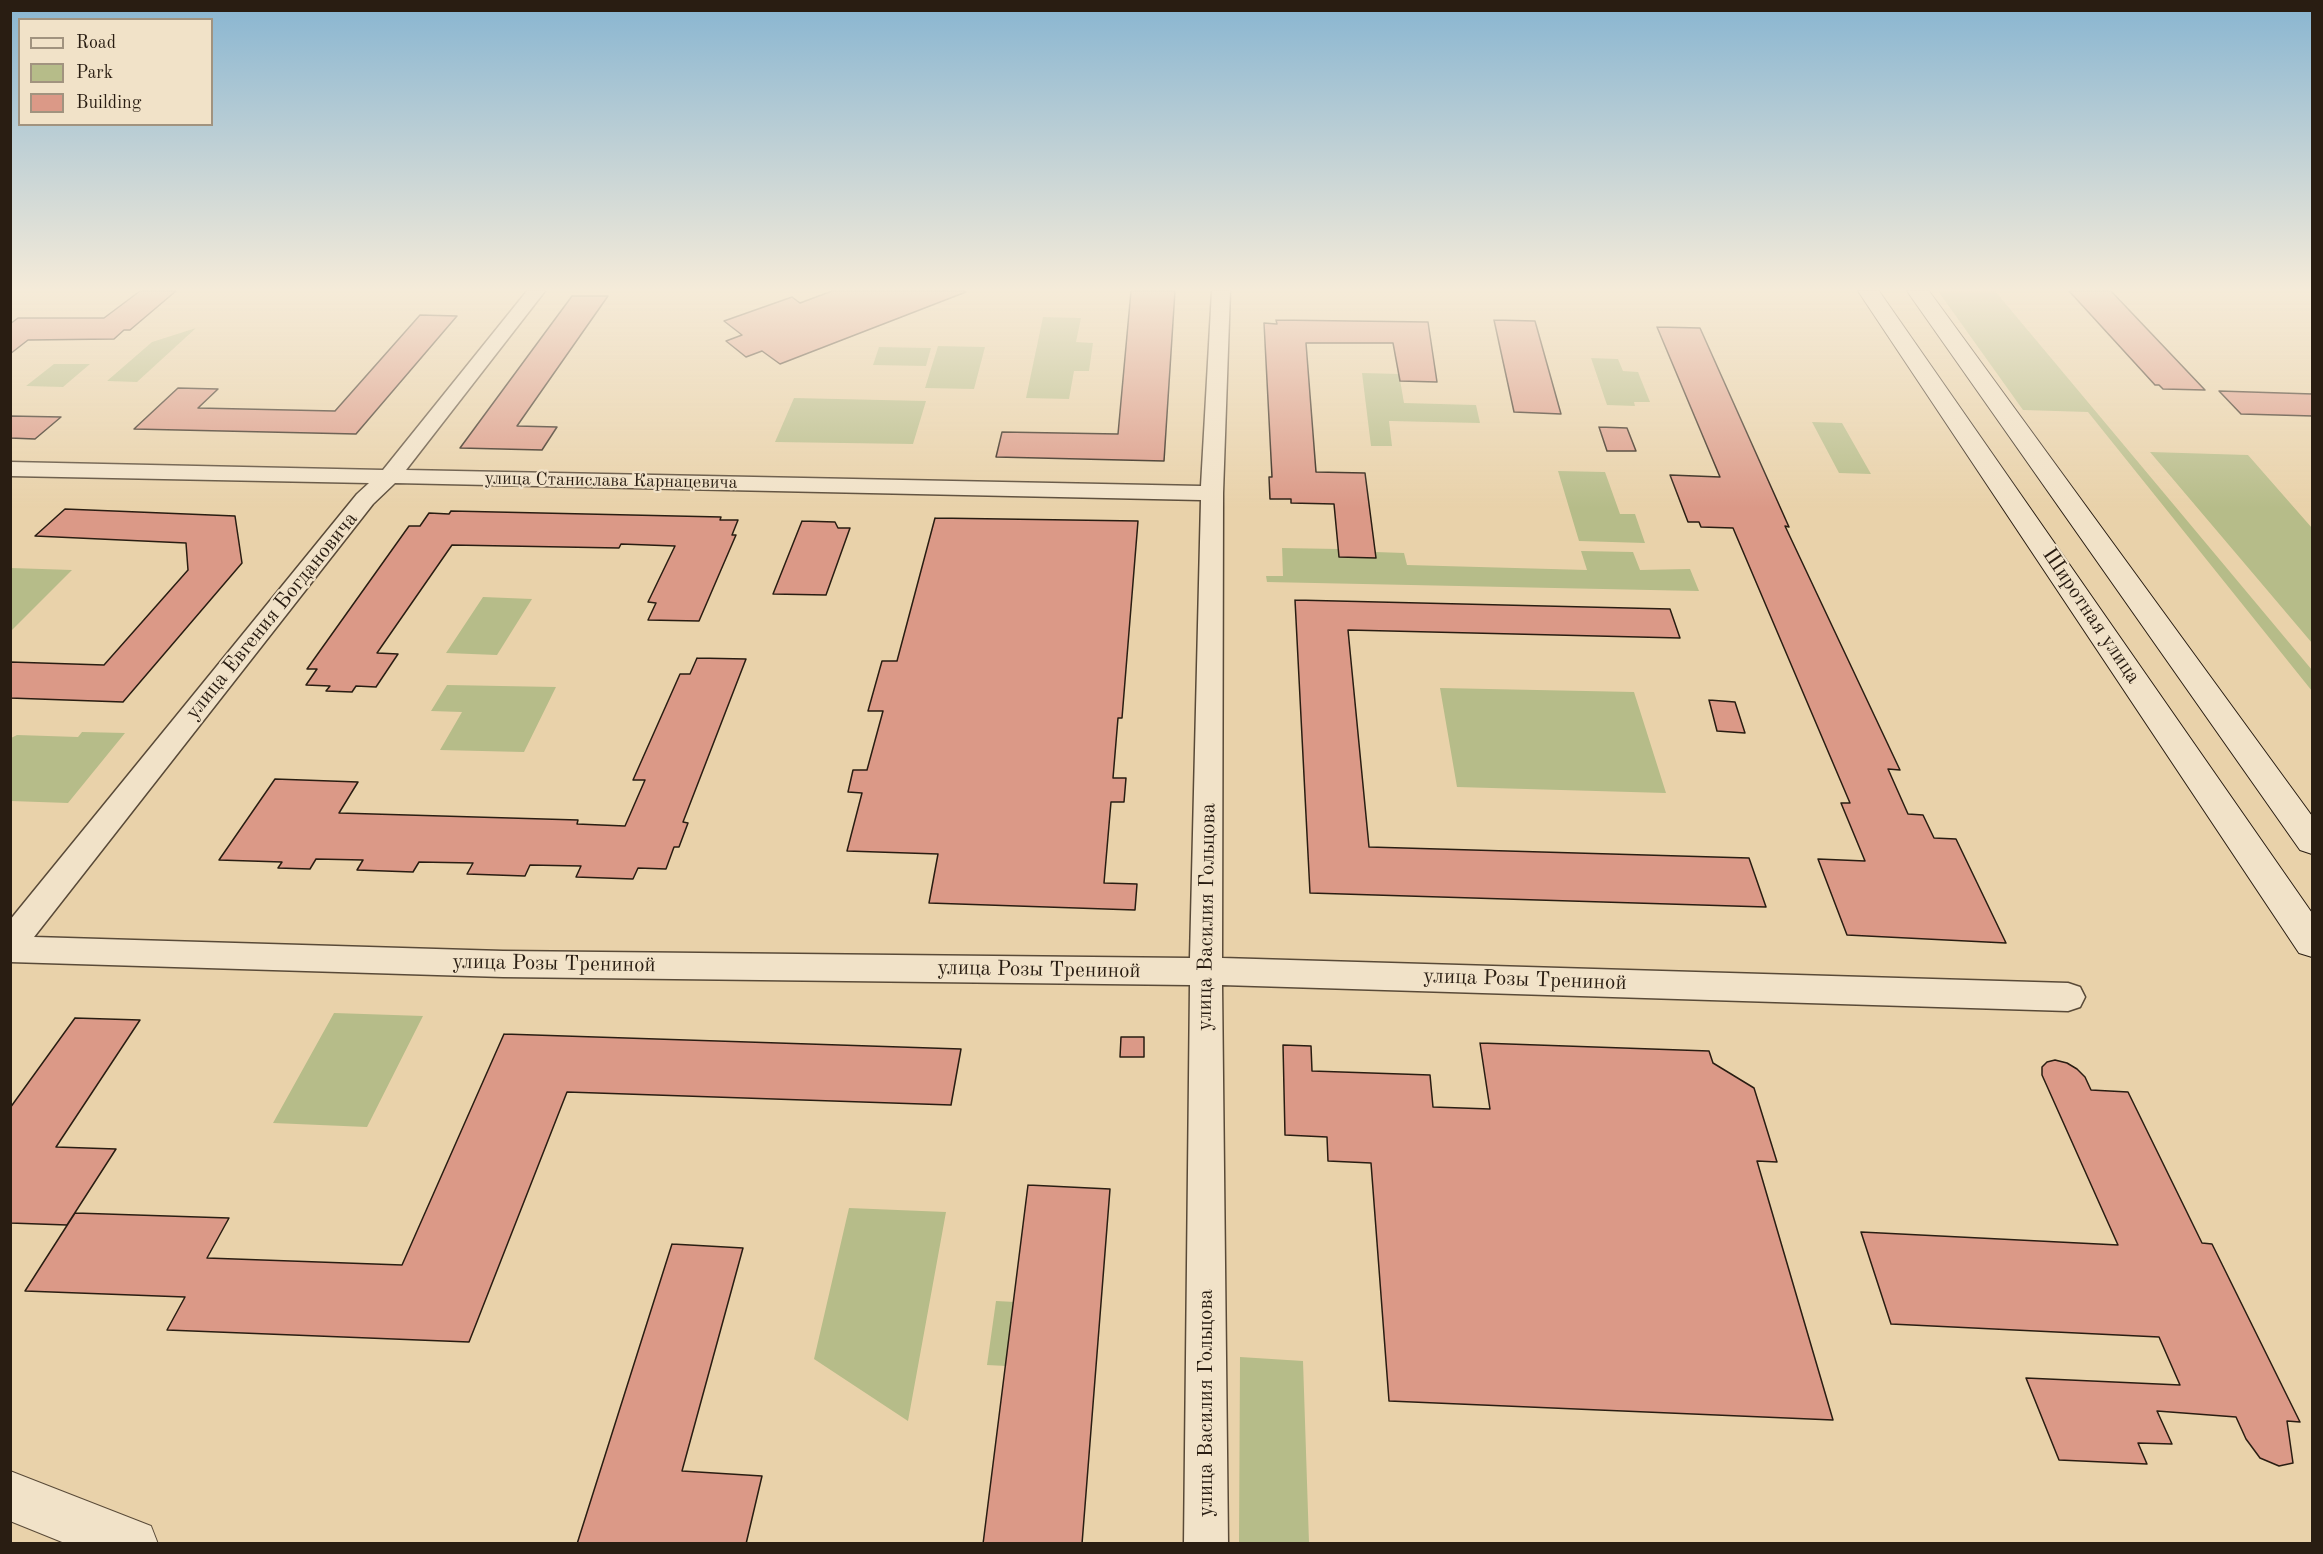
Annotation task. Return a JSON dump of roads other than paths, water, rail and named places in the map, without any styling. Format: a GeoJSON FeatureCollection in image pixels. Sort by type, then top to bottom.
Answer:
{"type":"FeatureCollection","features":[{"type":"Feature","properties":{"kind":"main road","name":"Широтная улица"},"geometry":{"type":"LineString","coordinates":[[1918,364],[2313,942]]}},
{"type":"Feature","properties":{"kind":"main road"},"geometry":{"type":"LineString","coordinates":[[1970,364],[2313,841]]}},
{"type":"Feature","properties":{"kind":"main road"},"geometry":{"type":"LineString","coordinates":[[10,1496],[133,1544]]}},
{"type":"Feature","properties":{"kind":"street","name":"улица Евгения Богдановича"},"geometry":{"type":"LineString","coordinates":[[10,944],[365,499],[390,476],[479,364]]}},
{"type":"Feature","properties":{"kind":"street","name":"улица Василия Гольцова"},"geometry":{"type":"LineString","coordinates":[[1206,1544],[1206,971],[1212,663],[1212,493],[1218,364]]}},
{"type":"Feature","properties":{"kind":"street","name":"улица Станислава Карнацевича"},"geometry":{"type":"LineString","coordinates":[[10,469],[1212,493]]}},
{"type":"Feature","properties":{"kind":"street","name":"улица Розы Трениной"},"geometry":{"type":"LineString","coordinates":[[10,949],[503,964],[1206,971],[2068,997]]}}]}
